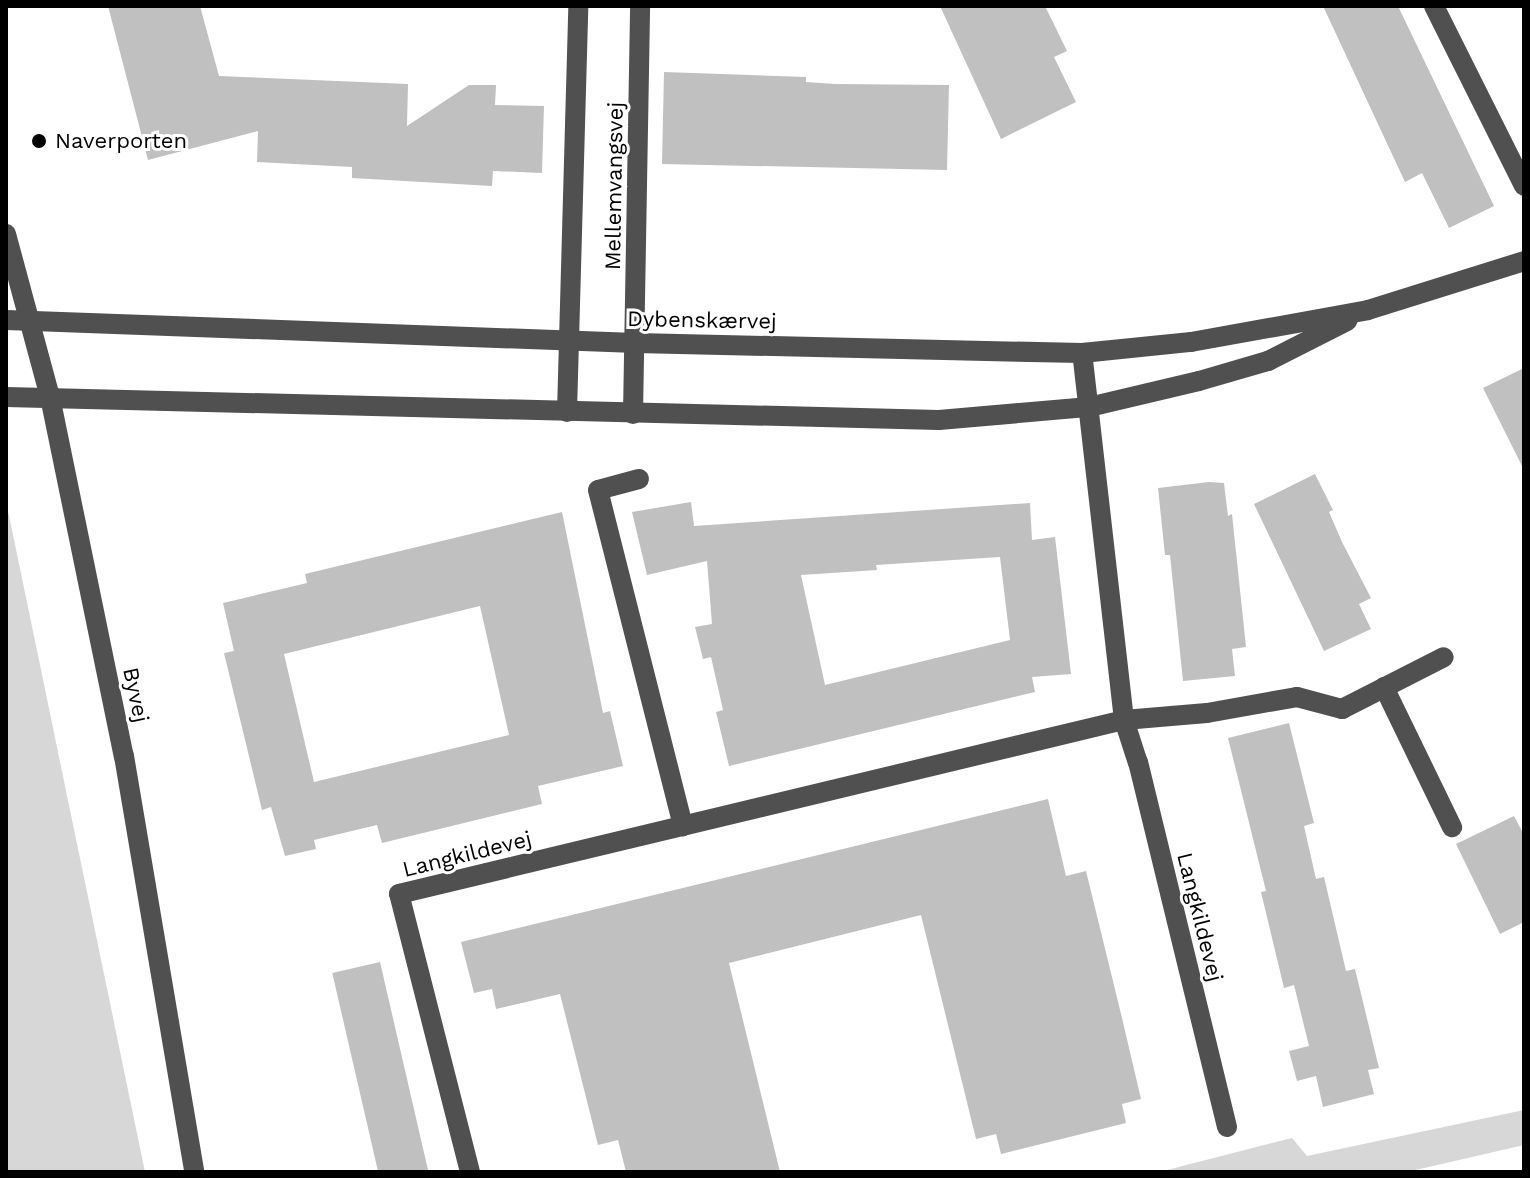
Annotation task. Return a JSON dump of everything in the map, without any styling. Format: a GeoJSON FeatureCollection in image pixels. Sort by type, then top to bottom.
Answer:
{"type":"FeatureCollection","features":[{"type":"Feature","properties":{"kind":"street","name":"Mellemvangsvej"},"geometry":{"type":"LineString","coordinates":[[567,412],[578,6]]}},
{"type":"Feature","properties":{"kind":"street","name":"Mellemvangsvej"},"geometry":{"type":"LineString","coordinates":[[633,414],[640,6]]}},
{"type":"Feature","properties":{"kind":"street"},"geometry":{"type":"LineString","coordinates":[[1434,6],[1524,186]]}},
{"type":"Feature","properties":{"kind":"street","name":"Byvej"},"geometry":{"type":"LineString","coordinates":[[6,234],[50,397],[124,756],[194,1172]]}},
{"type":"Feature","properties":{"kind":"street","name":"Dybenskærvej"},"geometry":{"type":"LineString","coordinates":[[31,320],[570,341],[1082,353],[1191,342],[1368,310],[1524,261]]}},
{"type":"Feature","properties":{"kind":"street","name":"Dybenskærvej"},"geometry":{"type":"LineString","coordinates":[[50,397],[939,420],[1089,407],[1268,361],[1368,310]]}},
{"type":"Feature","properties":{"kind":"street"},"geometry":{"type":"LineString","coordinates":[[6,320],[31,320]]}},
{"type":"Feature","properties":{"kind":"street","name":"Langkildevej"},"geometry":{"type":"LineString","coordinates":[[1082,353],[1124,720],[1138,763],[1227,1127]]}},
{"type":"Feature","properties":{"kind":"street"},"geometry":{"type":"LineString","coordinates":[[6,397],[50,397]]}},
{"type":"Feature","properties":{"kind":"street"},"geometry":{"type":"LineString","coordinates":[[639,479],[598,490],[683,826]]}},
{"type":"Feature","properties":{"kind":"street","name":"Langkildevej"},"geometry":{"type":"LineString","coordinates":[[470,1172],[399,894],[1124,720],[1207,713],[1297,697],[1342,709],[1444,657]]}},
{"type":"Feature","properties":{"kind":"street"},"geometry":{"type":"LineString","coordinates":[[1384,687],[1452,827]]}},
{"type":"Feature","properties":{"kind":"shaded area"},"geometry":{"type":"Polygon","coordinates":[[[6,501],[145,1172],[6,1172],[6,501]]]}},
{"type":"Feature","properties":{"kind":"shaded area"},"geometry":{"type":"Polygon","coordinates":[[[1524,1110],[1524,1145],[1407,1172],[1159,1172],[1292,1138],[1307,1156],[1524,1110]]]}},
{"type":"Feature","properties":{"kind":"building"},"geometry":{"type":"Polygon","coordinates":[[[108,6],[200,6],[219,76],[408,84],[407,126],[469,85],[496,85],[495,105],[544,106],[542,173],[493,171],[492,186],[352,178],[352,167],[257,162],[258,131],[148,160],[108,6]]]}},
{"type":"Feature","properties":{"kind":"building"},"geometry":{"type":"Polygon","coordinates":[[[940,6],[1045,6],[1067,51],[1054,57],[1076,102],[1001,139],[940,6]]]}},
{"type":"Feature","properties":{"kind":"building"},"geometry":{"type":"Polygon","coordinates":[[[1323,6],[1398,6],[1494,206],[1449,228],[1422,173],[1405,182],[1323,6]]]}},
{"type":"Feature","properties":{"kind":"building"},"geometry":{"type":"Polygon","coordinates":[[[664,72],[806,77],[806,82],[835,84],[949,85],[947,170],[662,164],[664,72]]]}},
{"type":"Feature","properties":{"kind":"building"},"geometry":{"type":"Polygon","coordinates":[[[1524,368],[1524,470],[1483,388],[1524,368]]]}},
{"type":"Feature","properties":{"kind":"building"},"geometry":{"type":"Polygon","coordinates":[[[1315,474],[1333,510],[1329,512],[1342,542],[1371,598],[1359,604],[1371,629],[1324,651],[1254,504],[1315,474]]]}},
{"type":"Feature","properties":{"kind":"building"},"geometry":{"type":"Polygon","coordinates":[[[1224,483],[1228,516],[1232,514],[1246,647],[1232,649],[1235,676],[1183,681],[1170,555],[1165,555],[1158,488],[1224,483]]]}},
{"type":"Feature","properties":{"kind":"building"},"geometry":{"type":"Polygon","coordinates":[[[691,502],[694,526],[1030,503],[1032,540],[1055,537],[1071,674],[1032,677],[1035,692],[729,766],[716,712],[723,710],[711,657],[703,659],[695,627],[712,624],[707,561],[647,575],[632,512],[691,502]],[[1000,557],[876,565],[877,570],[801,575],[825,685],[1010,640],[1000,557]]]}},
{"type":"Feature","properties":{"kind":"building"},"geometry":{"type":"Polygon","coordinates":[[[562,512],[603,713],[610,711],[623,766],[538,786],[542,804],[382,843],[377,825],[314,840],[316,849],[285,856],[271,807],[262,810],[224,653],[234,651],[223,603],[307,583],[305,574],[562,512]],[[480,606],[284,654],[314,782],[509,735],[480,606]]]}},
{"type":"Feature","properties":{"kind":"building"},"geometry":{"type":"Polygon","coordinates":[[[1289,723],[1314,823],[1304,826],[1316,879],[1324,877],[1346,971],[1355,969],[1379,1068],[1368,1070],[1374,1094],[1323,1107],[1316,1076],[1297,1081],[1289,1051],[1309,1046],[1294,985],[1284,988],[1261,892],[1266,891],[1228,738],[1289,723]]]}},
{"type":"Feature","properties":{"kind":"building"},"geometry":{"type":"Polygon","coordinates":[[[1048,799],[1066,876],[1086,871],[1122,1018],[1141,1099],[1122,1104],[1126,1123],[1001,1154],[996,1134],[976,1139],[921,915],[729,963],[780,1172],[626,1172],[618,1140],[598,1145],[560,994],[496,1009],[492,989],[474,993],[461,942],[1048,799]]]}},
{"type":"Feature","properties":{"kind":"building"},"geometry":{"type":"Polygon","coordinates":[[[1514,816],[1524,835],[1524,922],[1500,934],[1456,844],[1514,816]]]}},
{"type":"Feature","properties":{"kind":"building"},"geometry":{"type":"Polygon","coordinates":[[[380,962],[428,1172],[378,1172],[332,973],[380,962]]]}},
{"type":"Feature","properties":{"kind":"place","name":"Naverporten"},"geometry":{"type":"Point","coordinates":[39,141]}}]}
